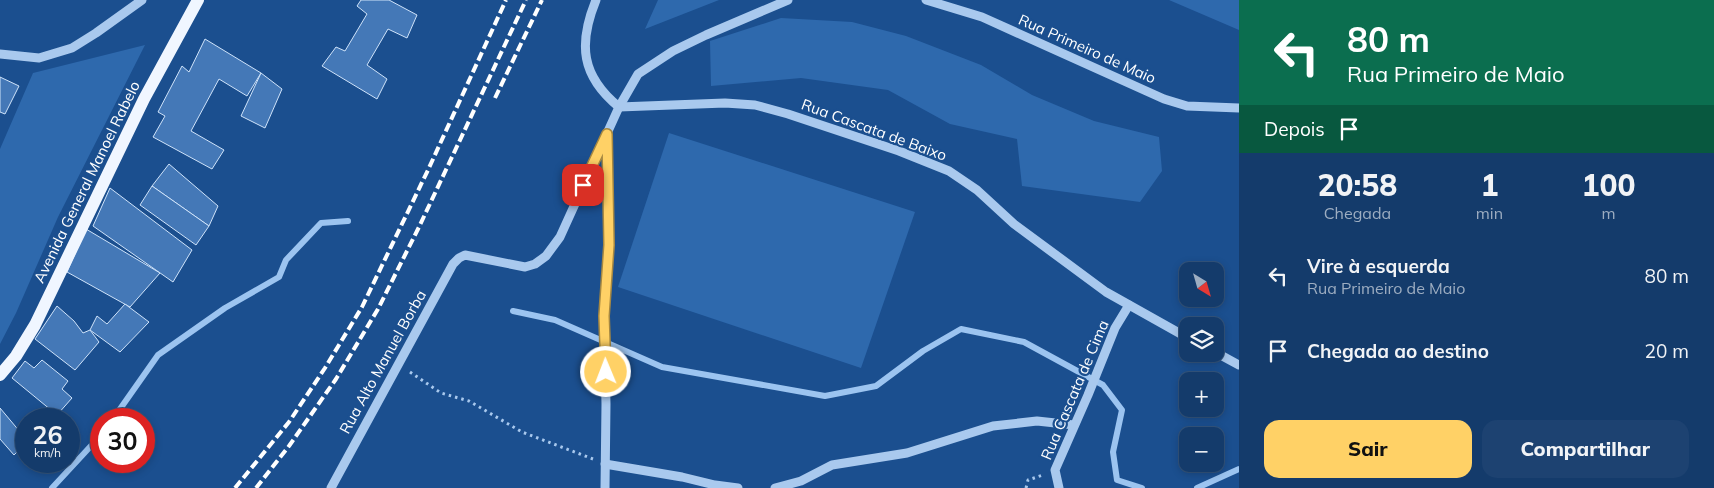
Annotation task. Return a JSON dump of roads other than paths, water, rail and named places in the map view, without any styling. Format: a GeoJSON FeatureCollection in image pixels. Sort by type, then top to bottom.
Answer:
{"type":"FeatureCollection","features":[{"type":"Feature","properties":{"kind":"main road","name":"Avenida General Manoel Rabelo"},"geometry":{"type":"LineString","coordinates":[[0,376],[16,356],[35,325],[144,99],[198,0]]}},
{"type":"Feature","properties":{"kind":"street"},"geometry":{"type":"LineString","coordinates":[[0,54],[39,58],[72,48],[142,0]]}},
{"type":"Feature","properties":{"kind":"street"},"geometry":{"type":"LineString","coordinates":[[596,0],[590,14],[584,40],[585,57],[596,80],[611,100],[619,107]]}},
{"type":"Feature","properties":{"kind":"street"},"geometry":{"type":"LineString","coordinates":[[605,488],[606,356],[604,316],[609,245],[607,134],[632,83],[638,74],[648,66],[706,35],[788,0]]}},
{"type":"Feature","properties":{"kind":"street","name":"Rua Primeiro de Maio"},"geometry":{"type":"LineString","coordinates":[[926,0],[982,17],[1164,99],[1187,106],[1239,108]]}},
{"type":"Feature","properties":{"kind":"street","name":"Rua Cascata de Baixo"},"geometry":{"type":"LineString","coordinates":[[619,107],[755,105],[899,151],[950,171],[977,190],[1014,224],[1106,292],[1179,333]]}},
{"type":"Feature","properties":{"kind":"street","name":"Rua Alto Manuel Borba"},"geometry":{"type":"LineString","coordinates":[[330,488],[453,264],[459,258],[466,255],[525,267],[535,264],[546,256],[560,237],[607,134]]}},
{"type":"Feature","properties":{"kind":"street","name":"Rua Cascata de Cima"},"geometry":{"type":"LineString","coordinates":[[1059,488],[1055,470],[1115,328],[1128,305]]}},
{"type":"Feature","properties":{"kind":"street"},"geometry":{"type":"LineString","coordinates":[[1224,357],[1239,365]]}},
{"type":"Feature","properties":{"kind":"street"},"geometry":{"type":"LineString","coordinates":[[775,488],[801,481],[832,466],[907,453],[993,426],[1037,421],[1074,426]]}},
{"type":"Feature","properties":{"kind":"street"},"geometry":{"type":"LineString","coordinates":[[605,464],[738,488]]}},
{"type":"Feature","properties":{"kind":"waterway"},"geometry":{"type":"LineString","coordinates":[[121,408],[158,355],[225,308],[279,277],[286,260],[321,223],[348,221]]}},
{"type":"Feature","properties":{"kind":"waterway"},"geometry":{"type":"LineString","coordinates":[[513,311],[555,320],[662,367],[825,396],[876,386],[923,351],[961,329],[1024,342],[1103,385],[1122,410],[1113,452],[1117,480],[1142,488]]}},
{"type":"Feature","properties":{"kind":"waterway"},"geometry":{"type":"LineString","coordinates":[[52,488],[90,447]]}},
{"type":"Feature","properties":{"kind":"waterway"},"geometry":{"type":"LineString","coordinates":[[1197,488],[1239,469]]}},
{"type":"Feature","properties":{"kind":"railway"},"geometry":{"type":"LineString","coordinates":[[235,488],[289,422],[362,307],[428,170],[506,0]]}},
{"type":"Feature","properties":{"kind":"railway"},"geometry":{"type":"LineString","coordinates":[[256,488],[289,446],[336,379],[378,309],[419,227],[526,0]]}},
{"type":"Feature","properties":{"kind":"railway"},"geometry":{"type":"LineString","coordinates":[[495,98],[542,0]]}}]}
